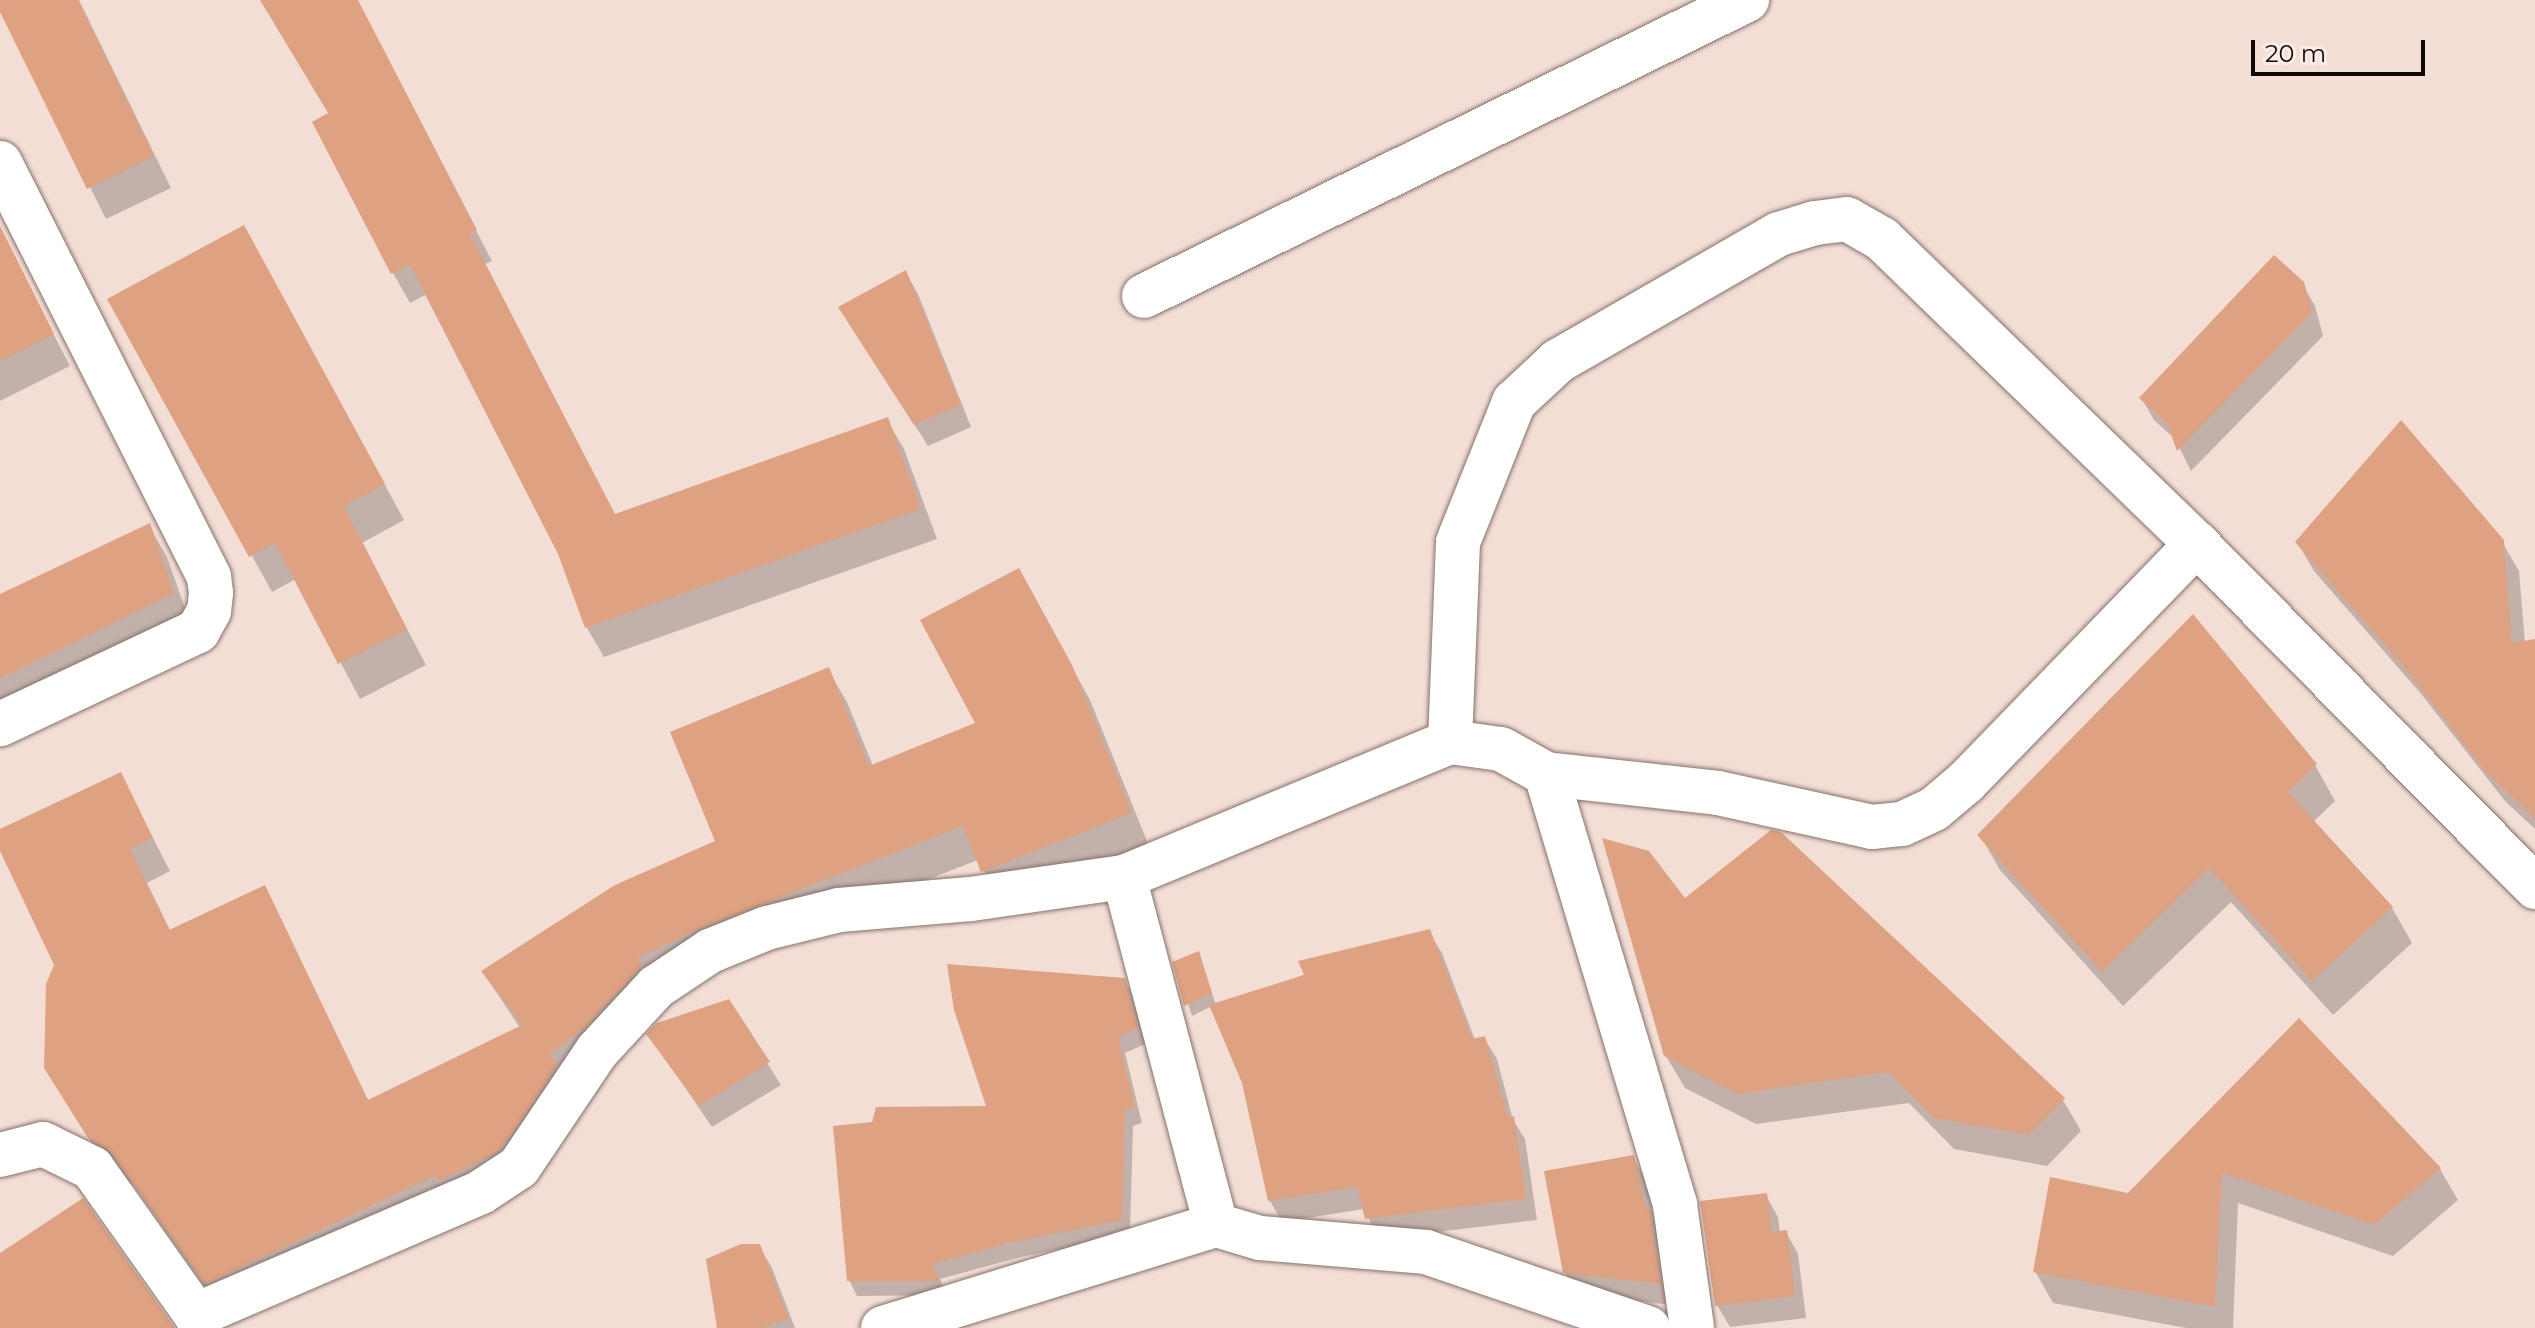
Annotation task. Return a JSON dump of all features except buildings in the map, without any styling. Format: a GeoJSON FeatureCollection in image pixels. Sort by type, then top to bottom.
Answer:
{"type":"FeatureCollection","features":[{"type":"Feature","properties":{"kind":"street"},"geometry":{"type":"LineString","coordinates":[[1144,296],[1720,6]]}},
{"type":"Feature","properties":{"kind":"street"},"geometry":{"type":"LineString","coordinates":[[0,163],[209,577],[211,593],[209,611],[198,631],[0,724]]}},
{"type":"Feature","properties":{"kind":"street"},"geometry":{"type":"LineString","coordinates":[[1450,742],[1458,542],[1514,402],[1558,361],[1779,234],[1815,223],[1847,219],[1882,239],[2197,544],[2535,887]]}},
{"type":"Feature","properties":{"kind":"street"},"geometry":{"type":"LineString","coordinates":[[0,1155],[43,1144],[92,1168],[196,1315],[481,1192],[519,1167],[597,1051],[656,987],[710,951],[767,928],[839,910],[971,899],[1124,877],[1450,742],[1501,749],[1546,774],[1718,793],[1872,827],[1902,824],[1934,809],[1966,782],[2197,544]]}},
{"type":"Feature","properties":{"kind":"street"},"geometry":{"type":"LineString","coordinates":[[1546,774],[1675,1205],[1692,1328]]}},
{"type":"Feature","properties":{"kind":"street"},"geometry":{"type":"LineString","coordinates":[[1124,877],[1216,1225]]}},
{"type":"Feature","properties":{"kind":"street"},"geometry":{"type":"LineString","coordinates":[[883,1328],[1216,1225],[1260,1238],[1426,1252],[1648,1328]]}}]}
